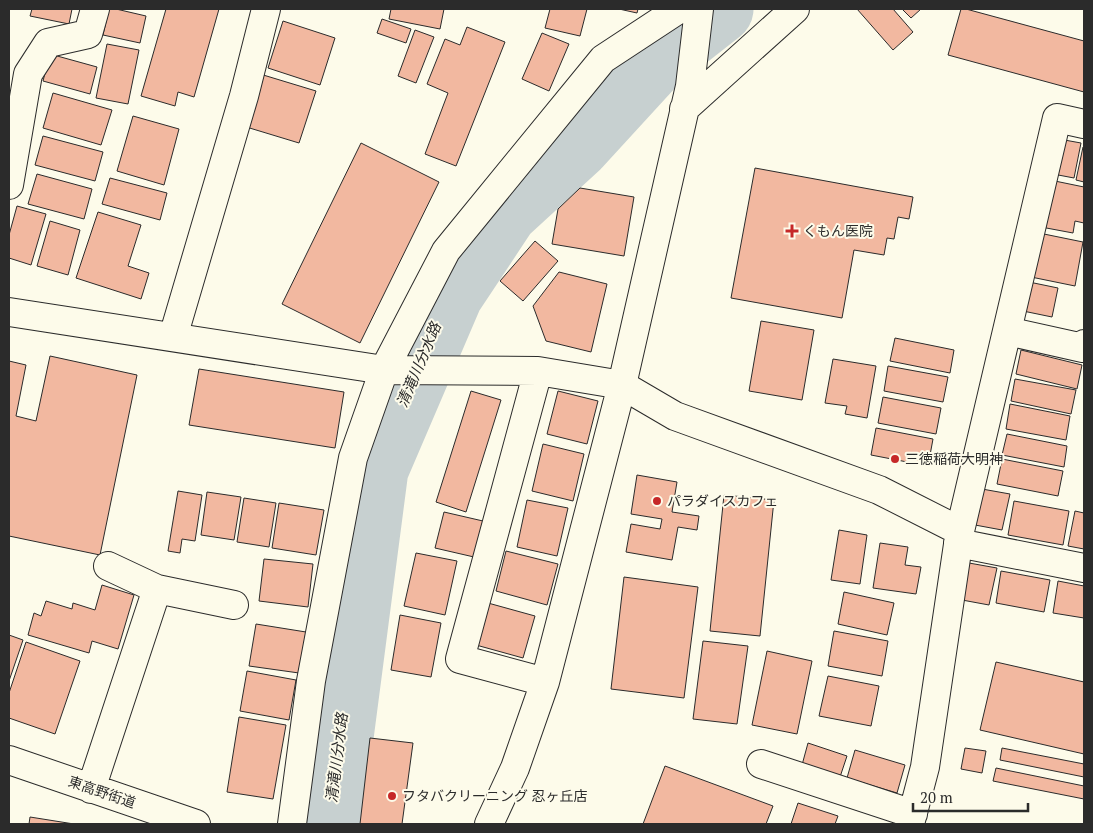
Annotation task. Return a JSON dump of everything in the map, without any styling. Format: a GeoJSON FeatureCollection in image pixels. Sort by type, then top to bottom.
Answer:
{"type":"FeatureCollection","features":[{"type":"Feature","properties":{"kind":"street"},"geometry":{"type":"LineString","coordinates":[[9,185],[28,74],[48,43],[88,34],[95,9]]}},
{"type":"Feature","properties":{"kind":"street"},"geometry":{"type":"LineString","coordinates":[[173,337],[244,96],[266,9]]}},
{"type":"Feature","properties":{"kind":"street"},"geometry":{"type":"LineString","coordinates":[[292,824],[311,681],[353,458],[384,370],[446,251],[471,220],[603,59],[679,9]]}},
{"type":"Feature","properties":{"kind":"street"},"geometry":{"type":"LineString","coordinates":[[489,824],[515,768],[545,682],[622,385],[687,98],[699,9]]}},
{"type":"Feature","properties":{"kind":"street"},"geometry":{"type":"LineString","coordinates":[[687,98],[795,9]]}},
{"type":"Feature","properties":{"kind":"street"},"geometry":{"type":"LineString","coordinates":[[761,764],[911,819],[925,767],[959,537],[1057,118],[1084,124]]}},
{"type":"Feature","properties":{"kind":"street"},"geometry":{"type":"LineString","coordinates":[[9,312],[384,370],[538,371],[622,385],[675,416],[878,490],[959,537],[1084,568]]}},
{"type":"Feature","properties":{"kind":"street"},"geometry":{"type":"LineString","coordinates":[[1008,331],[1083,348],[1084,344]]}},
{"type":"Feature","properties":{"kind":"street"},"geometry":{"type":"LineString","coordinates":[[538,371],[460,659],[545,682]]}},
{"type":"Feature","properties":{"kind":"street"},"geometry":{"type":"LineString","coordinates":[[108,566],[157,589],[234,605]]}},
{"type":"Feature","properties":{"kind":"street"},"geometry":{"type":"LineString","coordinates":[[91,789],[157,589]]}},
{"type":"Feature","properties":{"kind":"street","name":"東高野街道"},"geometry":{"type":"LineString","coordinates":[[9,760],[189,823]]}},
{"type":"Feature","properties":{"kind":"building"},"geometry":{"type":"Polygon","coordinates":[[[32,9],[72,9],[69,24],[30,16],[32,9]]]}},
{"type":"Feature","properties":{"kind":"building"},"geometry":{"type":"Polygon","coordinates":[[[109,9],[146,16],[140,43],[103,35],[109,9]]]}},
{"type":"Feature","properties":{"kind":"building"},"geometry":{"type":"Polygon","coordinates":[[[166,9],[219,9],[194,97],[178,92],[175,106],[141,96],[166,9]]]}},
{"type":"Feature","properties":{"kind":"building"},"geometry":{"type":"Polygon","coordinates":[[[391,9],[444,9],[440,29],[389,19],[391,9]]]}},
{"type":"Feature","properties":{"kind":"building"},"geometry":{"type":"Polygon","coordinates":[[[550,9],[587,9],[580,36],[545,28],[550,9]]]}},
{"type":"Feature","properties":{"kind":"building"},"geometry":{"type":"Polygon","coordinates":[[[619,9],[638,9],[637,13],[619,9]]]}},
{"type":"Feature","properties":{"kind":"building"},"geometry":{"type":"Polygon","coordinates":[[[857,9],[893,9],[913,32],[893,50],[857,9]]]}},
{"type":"Feature","properties":{"kind":"building"},"geometry":{"type":"Polygon","coordinates":[[[902,9],[921,9],[911,18],[902,9]]]}},
{"type":"Feature","properties":{"kind":"building"},"geometry":{"type":"Polygon","coordinates":[[[961,9],[1084,41],[1084,92],[948,55],[961,9]]]}},
{"type":"Feature","properties":{"kind":"building"},"geometry":{"type":"Polygon","coordinates":[[[382,19],[411,29],[406,43],[377,33],[382,19]]]}},
{"type":"Feature","properties":{"kind":"building"},"geometry":{"type":"Polygon","coordinates":[[[283,21],[335,38],[320,85],[268,68],[283,21]]]}},
{"type":"Feature","properties":{"kind":"building"},"geometry":{"type":"Polygon","coordinates":[[[467,27],[505,42],[456,166],[425,154],[448,93],[427,84],[445,39],[460,45],[467,27]]]}},
{"type":"Feature","properties":{"kind":"building"},"geometry":{"type":"Polygon","coordinates":[[[415,30],[434,37],[416,83],[398,76],[415,30]]]}},
{"type":"Feature","properties":{"kind":"building"},"geometry":{"type":"Polygon","coordinates":[[[542,33],[569,44],[549,91],[522,79],[542,33]]]}},
{"type":"Feature","properties":{"kind":"building"},"geometry":{"type":"Polygon","coordinates":[[[107,44],[139,50],[128,104],[96,98],[107,44]]]}},
{"type":"Feature","properties":{"kind":"building"},"geometry":{"type":"Polygon","coordinates":[[[50,54],[97,67],[90,94],[43,81],[50,54]]]}},
{"type":"Feature","properties":{"kind":"building"},"geometry":{"type":"Polygon","coordinates":[[[260,74],[316,91],[299,143],[243,126],[260,74]]]}},
{"type":"Feature","properties":{"kind":"building"},"geometry":{"type":"Polygon","coordinates":[[[53,93],[112,110],[101,145],[43,128],[53,93]]]}},
{"type":"Feature","properties":{"kind":"building"},"geometry":{"type":"Polygon","coordinates":[[[133,116],[179,129],[164,185],[117,171],[133,116]]]}},
{"type":"Feature","properties":{"kind":"building"},"geometry":{"type":"Polygon","coordinates":[[[43,136],[103,152],[95,181],[35,165],[43,136]]]}},
{"type":"Feature","properties":{"kind":"building"},"geometry":{"type":"Polygon","coordinates":[[[1059,139],[1081,143],[1074,178],[1053,174],[1059,139]]]}},
{"type":"Feature","properties":{"kind":"building"},"geometry":{"type":"Polygon","coordinates":[[[361,143],[439,182],[360,343],[282,304],[361,143]]]}},
{"type":"Feature","properties":{"kind":"building"},"geometry":{"type":"Polygon","coordinates":[[[1084,147],[1084,182],[1076,180],[1084,147]]]}},
{"type":"Feature","properties":{"kind":"building"},"geometry":{"type":"Polygon","coordinates":[[[755,168],[913,197],[909,219],[898,217],[894,239],[887,238],[884,255],[854,250],[842,318],[731,298],[755,168]]]}},
{"type":"Feature","properties":{"kind":"building"},"geometry":{"type":"Polygon","coordinates":[[[37,174],[92,189],[84,219],[28,204],[37,174]]]}},
{"type":"Feature","properties":{"kind":"building"},"geometry":{"type":"Polygon","coordinates":[[[110,178],[167,193],[160,220],[102,204],[110,178]]]}},
{"type":"Feature","properties":{"kind":"building"},"geometry":{"type":"Polygon","coordinates":[[[1050,180],[1084,187],[1084,223],[1075,221],[1073,233],[1041,227],[1050,180]]]}},
{"type":"Feature","properties":{"kind":"building"},"geometry":{"type":"Polygon","coordinates":[[[580,188],[634,197],[624,256],[552,244],[558,209],[580,188]]]}},
{"type":"Feature","properties":{"kind":"building"},"geometry":{"type":"Polygon","coordinates":[[[17,206],[46,214],[31,265],[9,258],[9,235],[17,206]]]}},
{"type":"Feature","properties":{"kind":"building"},"geometry":{"type":"Polygon","coordinates":[[[98,212],[141,225],[128,266],[149,273],[141,299],[76,278],[98,212]]]}},
{"type":"Feature","properties":{"kind":"building"},"geometry":{"type":"Polygon","coordinates":[[[50,221],[80,230],[68,275],[37,266],[50,221]]]}},
{"type":"Feature","properties":{"kind":"building"},"geometry":{"type":"Polygon","coordinates":[[[1039,233],[1083,242],[1075,286],[1031,277],[1039,233]]]}},
{"type":"Feature","properties":{"kind":"building"},"geometry":{"type":"Polygon","coordinates":[[[535,241],[558,261],[523,301],[500,281],[535,241]]]}},
{"type":"Feature","properties":{"kind":"building"},"geometry":{"type":"Polygon","coordinates":[[[559,272],[607,284],[591,352],[546,341],[533,306],[559,272]]]}},
{"type":"Feature","properties":{"kind":"building"},"geometry":{"type":"Polygon","coordinates":[[[1029,282],[1058,288],[1052,317],[1023,311],[1029,282]]]}},
{"type":"Feature","properties":{"kind":"building"},"geometry":{"type":"Polygon","coordinates":[[[761,321],[814,330],[802,400],[749,391],[761,321]]]}},
{"type":"Feature","properties":{"kind":"building"},"geometry":{"type":"Polygon","coordinates":[[[895,338],[954,350],[950,373],[890,361],[895,338]]]}},
{"type":"Feature","properties":{"kind":"building"},"geometry":{"type":"Polygon","coordinates":[[[1021,350],[1082,365],[1077,389],[1016,374],[1021,350]]]}},
{"type":"Feature","properties":{"kind":"building"},"geometry":{"type":"Polygon","coordinates":[[[50,356],[137,375],[100,555],[9,536],[9,361],[26,365],[16,416],[36,421],[50,356]]]}},
{"type":"Feature","properties":{"kind":"building"},"geometry":{"type":"Polygon","coordinates":[[[833,359],[876,366],[867,418],[845,414],[847,406],[825,403],[833,359]]]}},
{"type":"Feature","properties":{"kind":"building"},"geometry":{"type":"Polygon","coordinates":[[[888,366],[948,377],[943,402],[884,391],[888,366]]]}},
{"type":"Feature","properties":{"kind":"building"},"geometry":{"type":"Polygon","coordinates":[[[199,369],[344,392],[335,448],[189,425],[199,369]]]}},
{"type":"Feature","properties":{"kind":"building"},"geometry":{"type":"Polygon","coordinates":[[[1015,379],[1076,390],[1071,414],[1011,401],[1015,379]]]}},
{"type":"Feature","properties":{"kind":"building"},"geometry":{"type":"Polygon","coordinates":[[[471,391],[501,400],[466,512],[436,502],[471,391]]]}},
{"type":"Feature","properties":{"kind":"building"},"geometry":{"type":"Polygon","coordinates":[[[558,391],[598,401],[587,444],[547,434],[558,391]]]}},
{"type":"Feature","properties":{"kind":"building"},"geometry":{"type":"Polygon","coordinates":[[[883,397],[941,408],[936,434],[878,423],[883,397]]]}},
{"type":"Feature","properties":{"kind":"building"},"geometry":{"type":"Polygon","coordinates":[[[1010,404],[1070,416],[1066,440],[1006,429],[1010,404]]]}},
{"type":"Feature","properties":{"kind":"building"},"geometry":{"type":"Polygon","coordinates":[[[876,428],[933,439],[928,466],[871,455],[876,428]]]}},
{"type":"Feature","properties":{"kind":"building"},"geometry":{"type":"Polygon","coordinates":[[[1007,434],[1067,446],[1064,467],[1002,455],[1007,434]]]}},
{"type":"Feature","properties":{"kind":"building"},"geometry":{"type":"Polygon","coordinates":[[[543,444],[584,454],[573,501],[532,491],[543,444]]]}},
{"type":"Feature","properties":{"kind":"building"},"geometry":{"type":"Polygon","coordinates":[[[1002,459],[1063,471],[1058,496],[997,484],[1002,459]]]}},
{"type":"Feature","properties":{"kind":"building"},"geometry":{"type":"Polygon","coordinates":[[[637,475],[677,482],[672,512],[699,516],[697,530],[678,527],[672,560],[626,552],[631,524],[660,529],[662,519],[631,514],[637,475]]]}},
{"type":"Feature","properties":{"kind":"building"},"geometry":{"type":"Polygon","coordinates":[[[982,489],[1010,494],[1002,530],[975,525],[982,489]]]}},
{"type":"Feature","properties":{"kind":"building"},"geometry":{"type":"Polygon","coordinates":[[[178,491],[202,495],[195,541],[182,539],[180,553],[168,551],[178,491]]]}},
{"type":"Feature","properties":{"kind":"building"},"geometry":{"type":"Polygon","coordinates":[[[207,492],[241,497],[234,540],[201,535],[207,492]]]}},
{"type":"Feature","properties":{"kind":"building"},"geometry":{"type":"Polygon","coordinates":[[[724,495],[774,500],[760,636],[710,631],[724,495]]]}},
{"type":"Feature","properties":{"kind":"building"},"geometry":{"type":"Polygon","coordinates":[[[244,498],[276,503],[269,547],[237,542],[244,498]]]}},
{"type":"Feature","properties":{"kind":"building"},"geometry":{"type":"Polygon","coordinates":[[[527,500],[568,508],[557,556],[517,547],[527,500]]]}},
{"type":"Feature","properties":{"kind":"building"},"geometry":{"type":"Polygon","coordinates":[[[1014,501],[1069,511],[1063,545],[1008,535],[1014,501]]]}},
{"type":"Feature","properties":{"kind":"building"},"geometry":{"type":"Polygon","coordinates":[[[279,503],[324,510],[316,555],[272,548],[279,503]]]}},
{"type":"Feature","properties":{"kind":"building"},"geometry":{"type":"Polygon","coordinates":[[[1075,511],[1084,513],[1084,549],[1068,546],[1075,511]]]}},
{"type":"Feature","properties":{"kind":"building"},"geometry":{"type":"Polygon","coordinates":[[[444,512],[483,521],[474,557],[435,548],[444,512]]]}},
{"type":"Feature","properties":{"kind":"building"},"geometry":{"type":"Polygon","coordinates":[[[839,530],[867,535],[860,584],[831,580],[839,530]]]}},
{"type":"Feature","properties":{"kind":"building"},"geometry":{"type":"Polygon","coordinates":[[[880,543],[908,547],[905,565],[921,567],[916,594],[873,588],[880,543]]]}},
{"type":"Feature","properties":{"kind":"building"},"geometry":{"type":"Polygon","coordinates":[[[506,551],[558,564],[547,605],[496,591],[506,551]]]}},
{"type":"Feature","properties":{"kind":"building"},"geometry":{"type":"Polygon","coordinates":[[[416,553],[457,561],[445,615],[404,606],[416,553]]]}},
{"type":"Feature","properties":{"kind":"building"},"geometry":{"type":"Polygon","coordinates":[[[264,559],[313,564],[308,607],[259,601],[264,559]]]}},
{"type":"Feature","properties":{"kind":"building"},"geometry":{"type":"Polygon","coordinates":[[[969,563],[997,568],[989,605],[962,600],[969,563]]]}},
{"type":"Feature","properties":{"kind":"building"},"geometry":{"type":"Polygon","coordinates":[[[1001,571],[1050,580],[1044,612],[996,603],[1001,571]]]}},
{"type":"Feature","properties":{"kind":"building"},"geometry":{"type":"Polygon","coordinates":[[[624,577],[698,587],[684,698],[611,689],[624,577]]]}},
{"type":"Feature","properties":{"kind":"building"},"geometry":{"type":"Polygon","coordinates":[[[1058,581],[1084,586],[1084,618],[1053,613],[1058,581]]]}},
{"type":"Feature","properties":{"kind":"building"},"geometry":{"type":"Polygon","coordinates":[[[102,585],[134,595],[118,649],[92,641],[89,653],[28,635],[34,613],[41,616],[46,601],[72,609],[73,603],[95,610],[102,585]]]}},
{"type":"Feature","properties":{"kind":"building"},"geometry":{"type":"Polygon","coordinates":[[[844,592],[894,603],[887,635],[838,624],[844,592]]]}},
{"type":"Feature","properties":{"kind":"building"},"geometry":{"type":"Polygon","coordinates":[[[488,603],[535,616],[523,658],[476,645],[488,603]]]}},
{"type":"Feature","properties":{"kind":"building"},"geometry":{"type":"Polygon","coordinates":[[[400,615],[441,623],[431,677],[391,670],[400,615]]]}},
{"type":"Feature","properties":{"kind":"building"},"geometry":{"type":"Polygon","coordinates":[[[256,624],[306,632],[299,673],[249,666],[256,624]]]}},
{"type":"Feature","properties":{"kind":"building"},"geometry":{"type":"Polygon","coordinates":[[[834,631],[888,641],[882,676],[828,666],[834,631]]]}},
{"type":"Feature","properties":{"kind":"building"},"geometry":{"type":"Polygon","coordinates":[[[9,635],[23,640],[9,681],[9,635]]]}},
{"type":"Feature","properties":{"kind":"building"},"geometry":{"type":"Polygon","coordinates":[[[703,641],[748,646],[737,724],[693,719],[703,641]]]}},
{"type":"Feature","properties":{"kind":"building"},"geometry":{"type":"Polygon","coordinates":[[[26,642],[80,661],[55,734],[9,718],[9,693],[26,642]]]}},
{"type":"Feature","properties":{"kind":"building"},"geometry":{"type":"Polygon","coordinates":[[[767,651],[812,661],[797,734],[752,725],[767,651]]]}},
{"type":"Feature","properties":{"kind":"building"},"geometry":{"type":"Polygon","coordinates":[[[996,662],[1084,682],[1084,754],[980,730],[996,662]]]}},
{"type":"Feature","properties":{"kind":"building"},"geometry":{"type":"Polygon","coordinates":[[[247,671],[296,680],[289,720],[240,711],[247,671]]]}},
{"type":"Feature","properties":{"kind":"building"},"geometry":{"type":"Polygon","coordinates":[[[828,676],[879,686],[871,726],[819,716],[828,676]]]}},
{"type":"Feature","properties":{"kind":"building"},"geometry":{"type":"Polygon","coordinates":[[[239,717],[286,725],[273,799],[227,792],[239,717]]]}},
{"type":"Feature","properties":{"kind":"building"},"geometry":{"type":"Polygon","coordinates":[[[370,738],[413,743],[402,824],[360,824],[370,738]]]}},
{"type":"Feature","properties":{"kind":"building"},"geometry":{"type":"Polygon","coordinates":[[[808,743],[847,756],[840,777],[802,765],[808,743]]]}},
{"type":"Feature","properties":{"kind":"building"},"geometry":{"type":"Polygon","coordinates":[[[965,748],[986,751],[982,773],[961,769],[965,748]]]}},
{"type":"Feature","properties":{"kind":"building"},"geometry":{"type":"Polygon","coordinates":[[[1002,748],[1084,764],[1084,777],[1000,760],[1002,748]]]}},
{"type":"Feature","properties":{"kind":"building"},"geometry":{"type":"Polygon","coordinates":[[[855,750],[905,765],[897,793],[847,778],[855,750]]]}},
{"type":"Feature","properties":{"kind":"building"},"geometry":{"type":"Polygon","coordinates":[[[665,766],[773,806],[766,824],[643,824],[665,766]]]}},
{"type":"Feature","properties":{"kind":"building"},"geometry":{"type":"Polygon","coordinates":[[[996,768],[1084,786],[1084,799],[993,781],[996,768]]]}},
{"type":"Feature","properties":{"kind":"building"},"geometry":{"type":"Polygon","coordinates":[[[798,803],[838,816],[835,824],[791,824],[798,803]]]}},
{"type":"Feature","properties":{"kind":"building"},"geometry":{"type":"Polygon","coordinates":[[[30,817],[74,824],[29,824],[30,817]]]}},
{"type":"Feature","properties":{"kind":"waterway","name":"清滝川分水路"},"geometry":{"type":"LineString","coordinates":[[329,824],[374,469],[449,294],[504,211],[577,144],[654,60],[719,9]]}},
{"type":"Feature","properties":{"kind":"place","name":"くもん医院"},"geometry":{"type":"Point","coordinates":[792,231]}},
{"type":"Feature","properties":{"kind":"place","name":"三徳稲荷大明神"},"geometry":{"type":"Point","coordinates":[895,459]}},
{"type":"Feature","properties":{"kind":"place","name":"パラダイスカフェ"},"geometry":{"type":"Point","coordinates":[657,501]}},
{"type":"Feature","properties":{"kind":"place","name":"フタバクリーニング 忍ヶ丘店"},"geometry":{"type":"Point","coordinates":[392,796]}}]}
